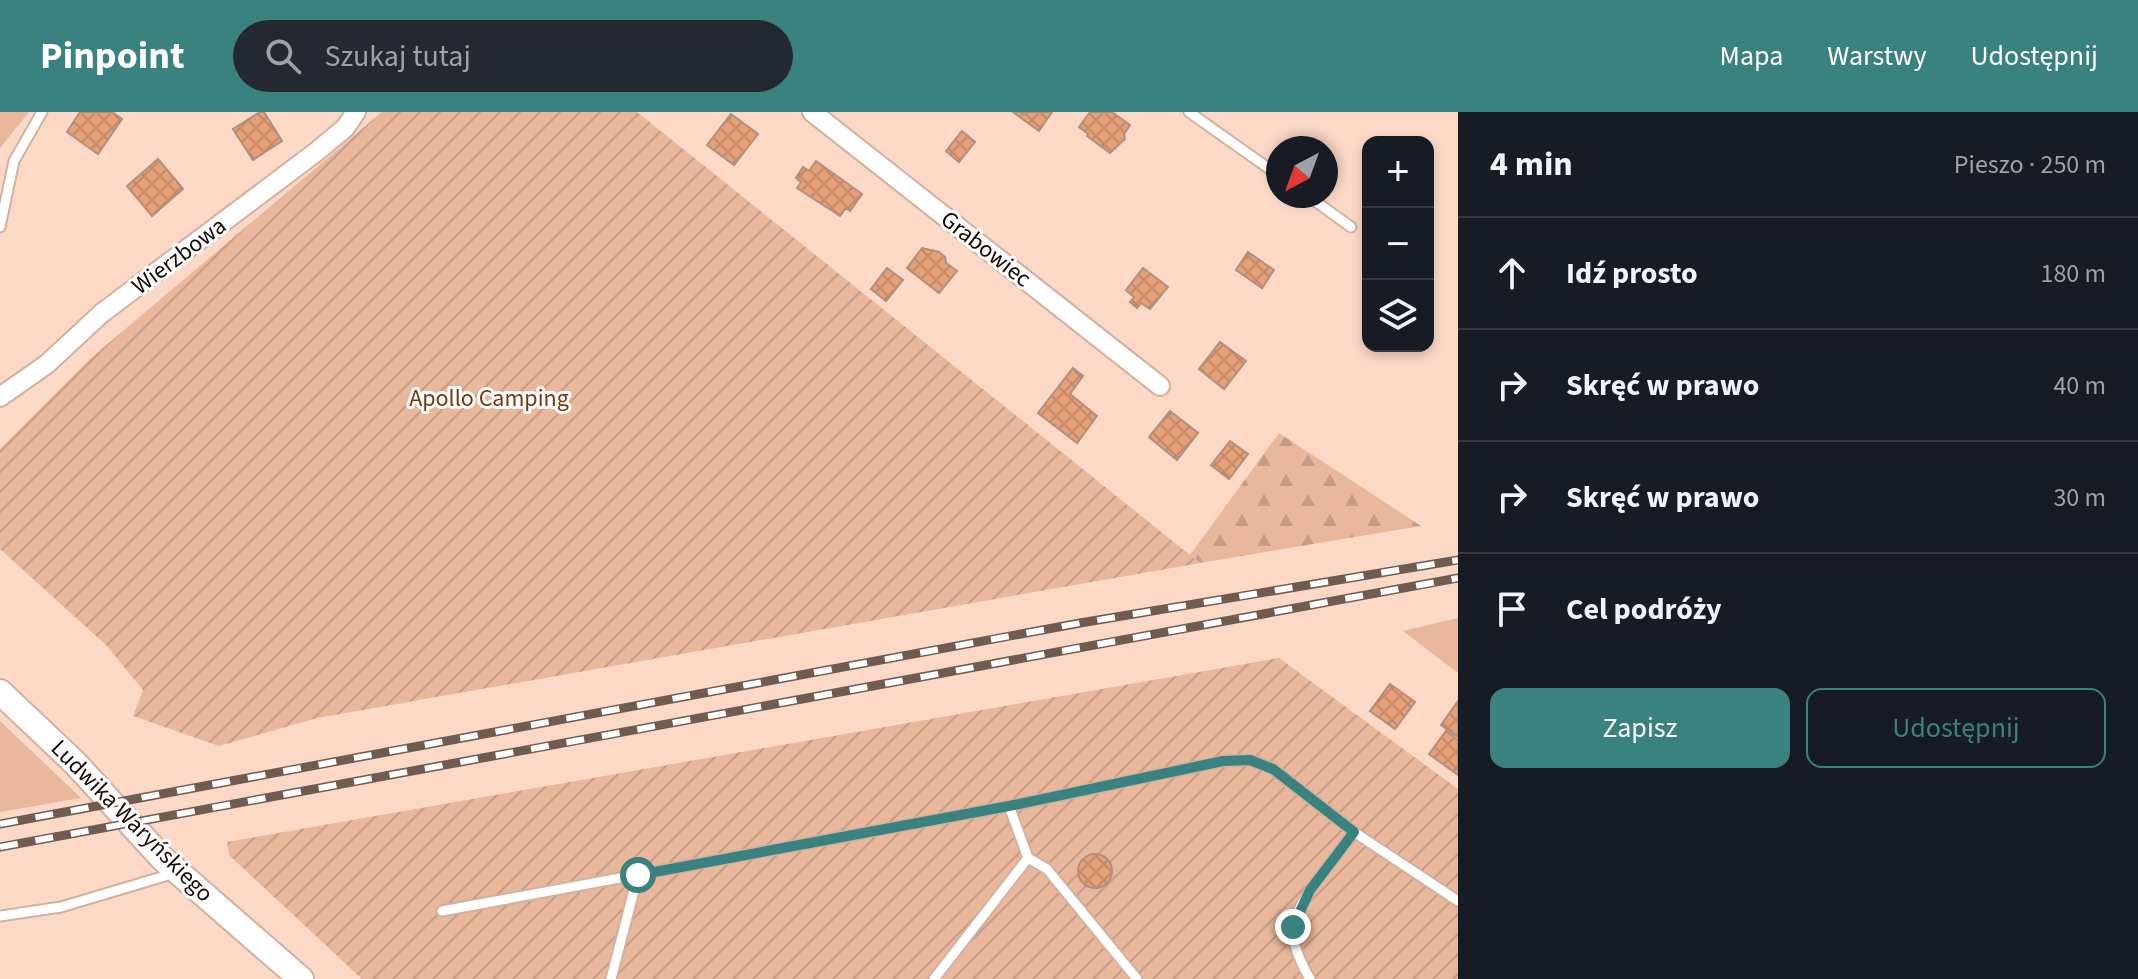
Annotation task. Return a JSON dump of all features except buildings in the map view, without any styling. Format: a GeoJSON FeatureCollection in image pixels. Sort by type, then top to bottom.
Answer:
{"type":"FeatureCollection","features":[{"type":"Feature","properties":{"kind":"street","name":"Wierzbowa"},"geometry":{"type":"LineString","coordinates":[[0,397],[47,364],[102,313],[316,152],[345,128],[356,112]]}},
{"type":"Feature","properties":{"kind":"street","name":"Grabowiec"},"geometry":{"type":"LineString","coordinates":[[812,112],[1160,386]]}},
{"type":"Feature","properties":{"kind":"street","name":"Ludwika Waryńskiego"},"geometry":{"type":"LineString","coordinates":[[0,692],[75,763],[177,872],[301,979]]}},
{"type":"Feature","properties":{"kind":"lane"},"geometry":{"type":"LineString","coordinates":[[0,227],[14,161],[42,112]]}},
{"type":"Feature","properties":{"kind":"lane"},"geometry":{"type":"LineString","coordinates":[[1189,112],[1266,167]]}},
{"type":"Feature","properties":{"kind":"lane"},"geometry":{"type":"LineString","coordinates":[[1325,208],[1351,227]]}},
{"type":"Feature","properties":{"kind":"lane"},"geometry":{"type":"LineString","coordinates":[[442,911],[1009,806],[1223,761],[1250,760],[1273,769],[1354,832],[1458,901]]}},
{"type":"Feature","properties":{"kind":"lane"},"geometry":{"type":"LineString","coordinates":[[1009,806],[1028,858],[1047,869],[1137,979]]}},
{"type":"Feature","properties":{"kind":"lane"},"geometry":{"type":"LineString","coordinates":[[1310,979],[1299,959],[1293,927],[1310,890],[1354,832]]}},
{"type":"Feature","properties":{"kind":"lane"},"geometry":{"type":"LineString","coordinates":[[934,979],[1028,858]]}},
{"type":"Feature","properties":{"kind":"lane"},"geometry":{"type":"LineString","coordinates":[[0,916],[61,907],[177,872]]}},
{"type":"Feature","properties":{"kind":"lane"},"geometry":{"type":"LineString","coordinates":[[611,979],[638,875]]}},
{"type":"Feature","properties":{"kind":"green space"},"geometry":{"type":"Polygon","coordinates":[[[0,112],[29,112],[0,148],[0,112]]]}},
{"type":"Feature","properties":{"kind":"green space","name":"Apollo Camping"},"geometry":{"type":"Polygon","coordinates":[[[382,112],[637,112],[1200,563],[317,718],[219,746],[133,716],[143,690],[106,645],[0,549],[0,449],[91,358],[382,112]]]}},
{"type":"Feature","properties":{"kind":"green space"},"geometry":{"type":"Polygon","coordinates":[[[1279,433],[1421,526],[1200,563],[1190,555],[1279,433]]]}},
{"type":"Feature","properties":{"kind":"green space"},"geometry":{"type":"Polygon","coordinates":[[[1458,618],[1458,673],[1403,631],[1458,618]]]}},
{"type":"Feature","properties":{"kind":"green space"},"geometry":{"type":"Polygon","coordinates":[[[1279,658],[1458,789],[1458,979],[362,979],[229,855],[227,842],[1279,658]]]}},
{"type":"Feature","properties":{"kind":"green space"},"geometry":{"type":"Polygon","coordinates":[[[0,721],[81,798],[0,812],[0,721]]]}},
{"type":"Feature","properties":{"kind":"railway"},"geometry":{"type":"LineString","coordinates":[[0,824],[1080,623],[1458,560]]}},
{"type":"Feature","properties":{"kind":"railway"},"geometry":{"type":"LineString","coordinates":[[0,847],[1458,578]]}},
{"type":"Feature","properties":{"kind":"route"},"geometry":{"type":"LineString","coordinates":[[638,875],[1009,806],[1223,761],[1250,760],[1273,769],[1354,832],[1310,890],[1293,927]]}}]}
